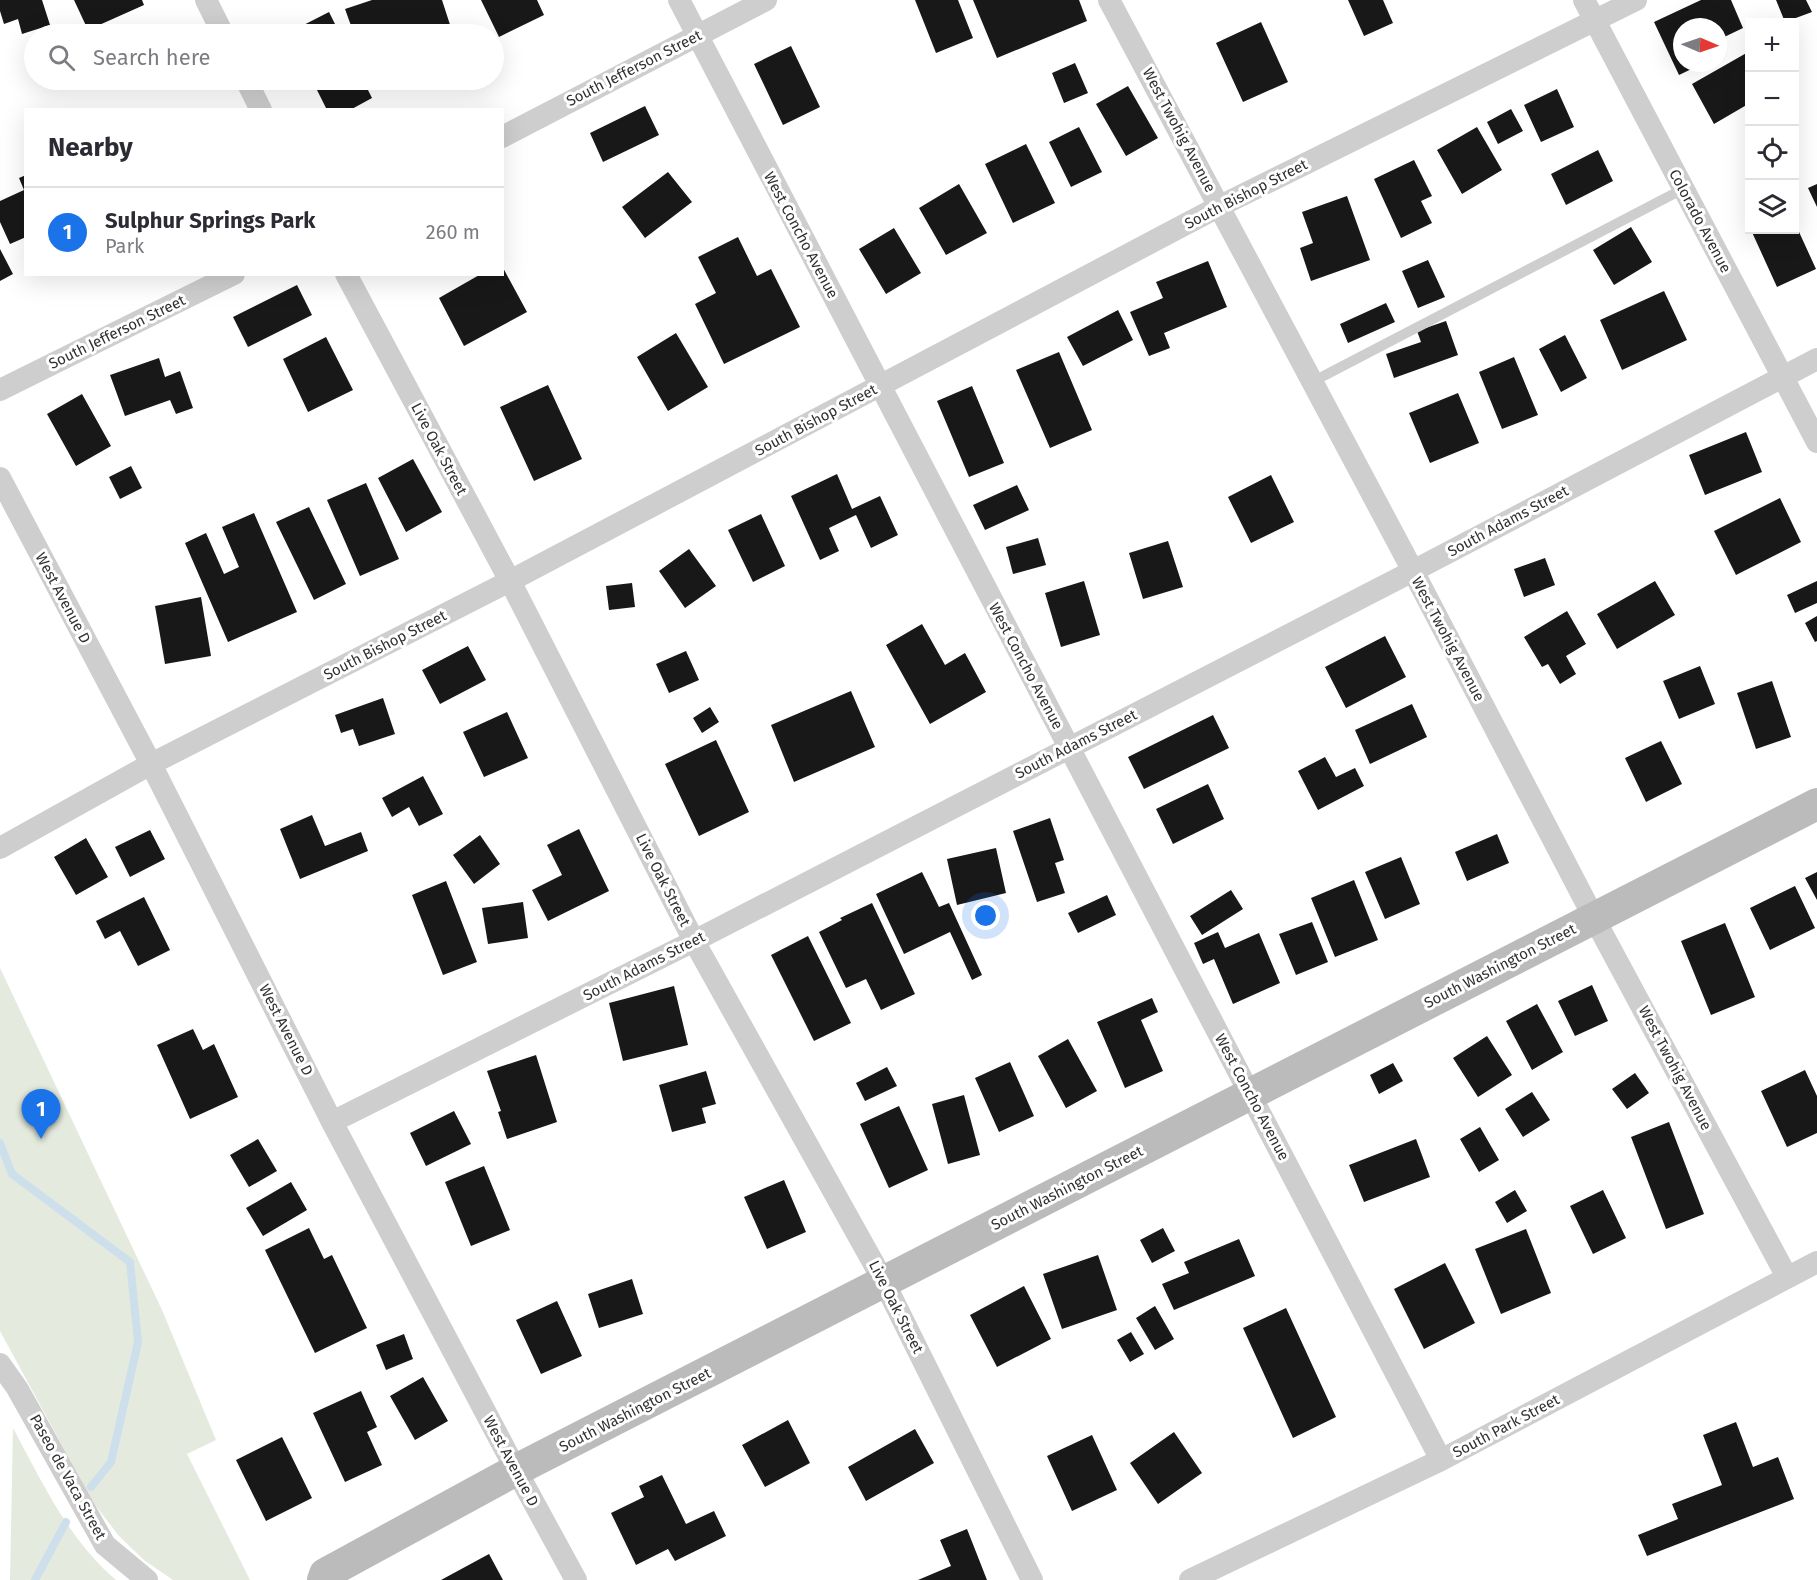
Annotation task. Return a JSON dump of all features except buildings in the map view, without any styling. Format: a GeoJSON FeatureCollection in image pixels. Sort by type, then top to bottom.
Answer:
{"type":"FeatureCollection","features":[{"type":"Feature","properties":{"kind":"street"},"geometry":{"type":"LineString","coordinates":[[206,0],[218,24]]}},
{"type":"Feature","properties":{"kind":"street","name":"West Concho Avenue"},"geometry":{"type":"LineString","coordinates":[[679,0],[1441,1460]]}},
{"type":"Feature","properties":{"kind":"street","name":"South Jefferson Street"},"geometry":{"type":"LineString","coordinates":[[504,136],[766,0]]}},
{"type":"Feature","properties":{"kind":"street","name":"West Twohig Avenue"},"geometry":{"type":"LineString","coordinates":[[1109,0],[1413,571],[1594,918],[1787,1277]]}},
{"type":"Feature","properties":{"kind":"street","name":"Colorado Avenue"},"geometry":{"type":"LineString","coordinates":[[1584,0],[1817,442]]}},
{"type":"Feature","properties":{"kind":"street","name":"South Bishop Street"},"geometry":{"type":"LineString","coordinates":[[0,848],[151,764],[510,581],[1220,207],[1636,0]]}},
{"type":"Feature","properties":{"kind":"street"},"geometry":{"type":"LineString","coordinates":[[251,90],[260,108]]}},
{"type":"Feature","properties":{"kind":"street","name":"South Jefferson Street"},"geometry":{"type":"LineString","coordinates":[[0,390],[230,276]]}},
{"type":"Feature","properties":{"kind":"street","name":"Live Oak Street"},"geometry":{"type":"LineString","coordinates":[[347,276],[510,581],[694,941],[884,1282],[1032,1580]]}},
{"type":"Feature","properties":{"kind":"street","name":"South Adams Street"},"geometry":{"type":"LineString","coordinates":[[332,1122],[694,941],[1413,571],[1817,359]]}},
{"type":"Feature","properties":{"kind":"street","name":"West Avenue D"},"geometry":{"type":"LineString","coordinates":[[0,478],[151,764],[332,1122],[576,1580]]}},
{"type":"Feature","properties":{"kind":"street","name":"South Washington Street"},"geometry":{"type":"LineString","coordinates":[[321,1578],[516,1470],[1817,804]]}},
{"type":"Feature","properties":{"kind":"street","name":"South Park Street"},"geometry":{"type":"LineString","coordinates":[[1190,1580],[1441,1460],[1817,1262]]}},
{"type":"Feature","properties":{"kind":"street","name":"Paseo de Vaca Street"},"geometry":{"type":"LineString","coordinates":[[0,1364],[9,1388],[105,1545],[147,1580]]}},
{"type":"Feature","properties":{"kind":"lane"},"geometry":{"type":"LineString","coordinates":[[1312,382],[1683,189]]}},
{"type":"Feature","properties":{"kind":"shaded area"},"geometry":{"type":"Polygon","coordinates":[[[0,968],[162,1310],[216,1440],[187,1454],[250,1580],[173,1580],[144,1560],[119,1536],[96,1506],[82,1482],[0,1331],[0,968]]]}},
{"type":"Feature","properties":{"kind":"shaded area"},"geometry":{"type":"Polygon","coordinates":[[[13,1428],[57,1509],[84,1547],[116,1580],[10,1580],[13,1428]]]}},
{"type":"Feature","properties":{"kind":"waterway"},"geometry":{"type":"LineString","coordinates":[[0,1143],[12,1174],[130,1262],[138,1342],[111,1462],[91,1487]]}},
{"type":"Feature","properties":{"kind":"waterway"},"geometry":{"type":"LineString","coordinates":[[35,1580],[66,1522]]}},
{"type":"Feature","properties":{"kind":"place","name":"Sulphur Springs Park"},"geometry":{"type":"Point","coordinates":[41,1139]}}]}
